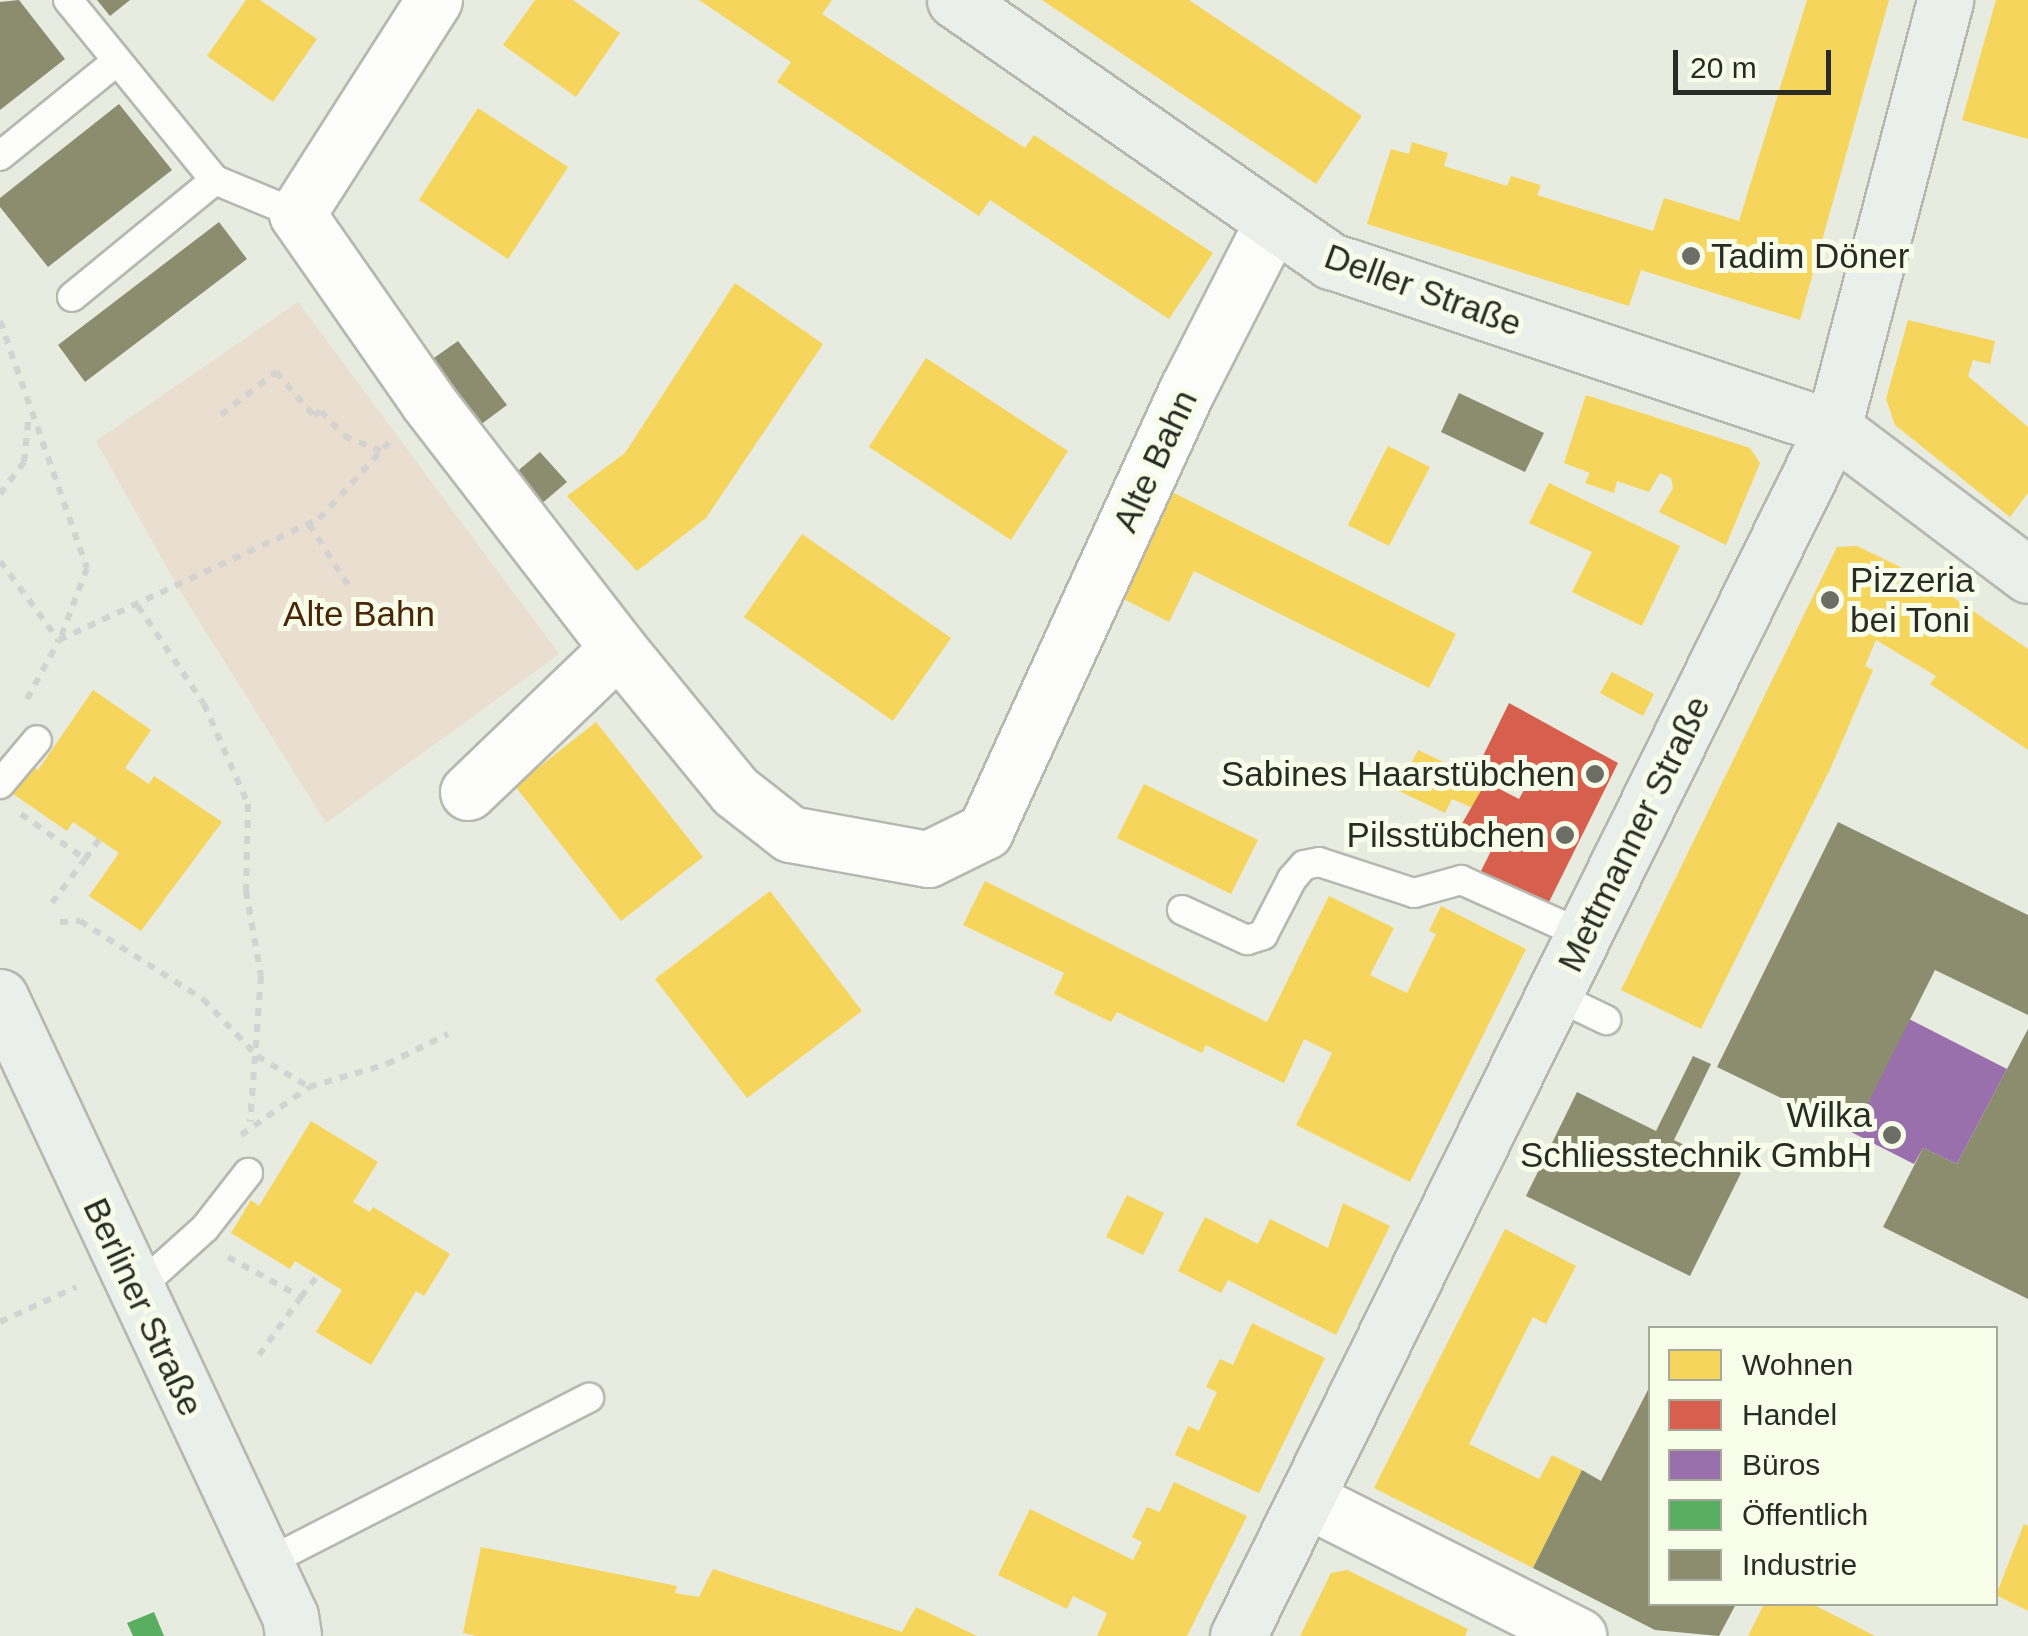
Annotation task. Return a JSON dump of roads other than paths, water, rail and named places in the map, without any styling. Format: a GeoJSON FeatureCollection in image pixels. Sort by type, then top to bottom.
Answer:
{"type":"FeatureCollection","features":[{"type":"Feature","properties":{"kind":"street"},"geometry":{"type":"LineString","coordinates":[[297,214],[434,0]]}},
{"type":"Feature","properties":{"kind":"street","name":"Mettmanner Straße"},"geometry":{"type":"LineString","coordinates":[[1238,1636],[1833,428],[1946,0]]}},
{"type":"Feature","properties":{"kind":"street","name":"Deller Straße"},"geometry":{"type":"LineString","coordinates":[[959,1],[1331,261],[1396,286],[1833,428],[2028,575]]}},
{"type":"Feature","properties":{"kind":"street","name":"Alte Bahn"},"geometry":{"type":"LineString","coordinates":[[297,214],[428,402],[618,648],[735,791],[790,834],[928,859],[984,831],[1188,388],[1272,223]]}},
{"type":"Feature","properties":{"kind":"street"},"geometry":{"type":"LineString","coordinates":[[468,792],[618,648]]}},
{"type":"Feature","properties":{"kind":"street","name":"Berliner Straße"},"geometry":{"type":"LineString","coordinates":[[0,997],[298,1629]]}},
{"type":"Feature","properties":{"kind":"street"},"geometry":{"type":"LineString","coordinates":[[1306,1500],[1578,1636]]}},
{"type":"Feature","properties":{"kind":"lane"},"geometry":{"type":"LineString","coordinates":[[68,0],[214,180],[297,214]]}},
{"type":"Feature","properties":{"kind":"lane"},"geometry":{"type":"LineString","coordinates":[[0,156],[117,61]]}},
{"type":"Feature","properties":{"kind":"lane"},"geometry":{"type":"LineString","coordinates":[[72,297],[214,180]]}},
{"type":"Feature","properties":{"kind":"lane"},"geometry":{"type":"LineString","coordinates":[[4,794],[37,740]]}},
{"type":"Feature","properties":{"kind":"lane"},"geometry":{"type":"LineString","coordinates":[[1182,910],[1247,940],[1263,935],[1292,878],[1304,865],[1319,862],[1414,893],[1460,880],[1584,934]]}},
{"type":"Feature","properties":{"kind":"lane"},"geometry":{"type":"LineString","coordinates":[[1554,995],[1606,1020]]}},
{"type":"Feature","properties":{"kind":"lane"},"geometry":{"type":"LineString","coordinates":[[129,1277],[205,1228],[248,1172]]}},
{"type":"Feature","properties":{"kind":"lane"},"geometry":{"type":"LineString","coordinates":[[266,1563],[589,1398]]}},
{"type":"Feature","properties":{"kind":"place","name":"Tadim Döner"},"geometry":{"type":"Point","coordinates":[1691,256]}},
{"type":"Feature","properties":{"kind":"place","name":"Pizzeria bei Toni"},"geometry":{"type":"Point","coordinates":[1830,600]}},
{"type":"Feature","properties":{"kind":"place","name":"Sabines Haarstübchen"},"geometry":{"type":"Point","coordinates":[1595,774]}},
{"type":"Feature","properties":{"kind":"place","name":"Pilsstübchen"},"geometry":{"type":"Point","coordinates":[1565,835]}},
{"type":"Feature","properties":{"kind":"place","name":"Wilka Schliesstechnik GmbH"},"geometry":{"type":"Point","coordinates":[1892,1135]}}]}
